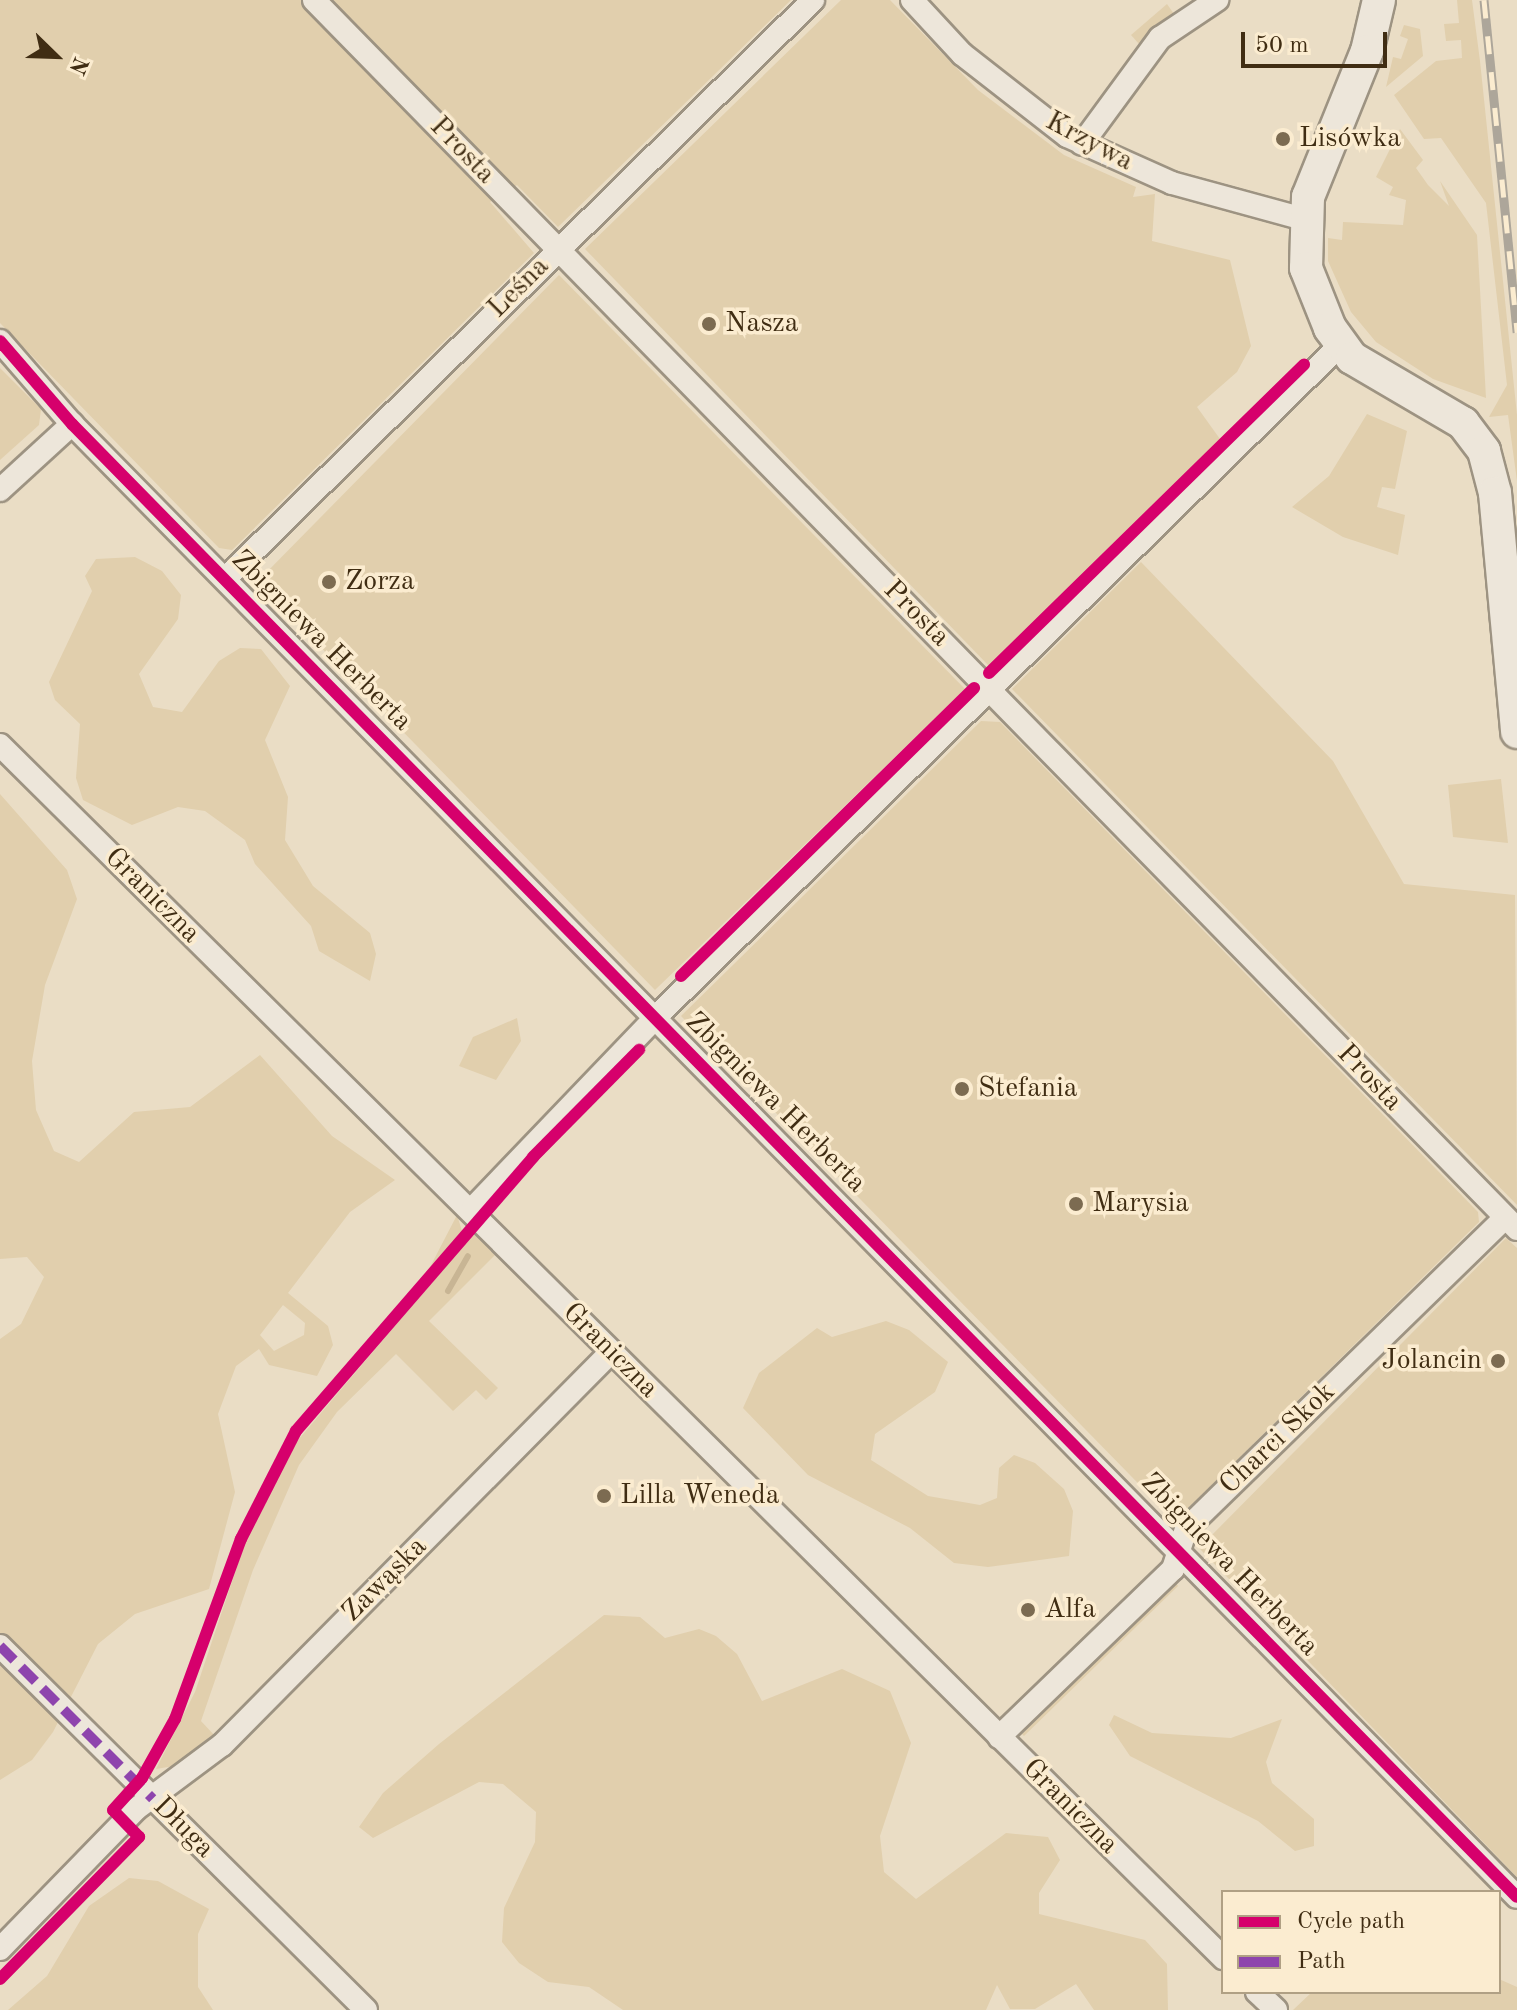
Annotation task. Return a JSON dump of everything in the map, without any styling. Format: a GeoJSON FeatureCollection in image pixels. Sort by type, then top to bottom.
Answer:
{"type":"FeatureCollection","features":[{"type":"Feature","properties":{"kind":"street","name":"Prosta"},"geometry":{"type":"LineString","coordinates":[[314,0],[1511,1224]]}},
{"type":"Feature","properties":{"kind":"street","name":"Leśna"},"geometry":{"type":"LineString","coordinates":[[226,578],[813,0]]}},
{"type":"Feature","properties":{"kind":"street","name":"Krzywa"},"geometry":{"type":"LineString","coordinates":[[912,0],[962,54],[1082,144],[1172,183],[1304,219]]}},
{"type":"Feature","properties":{"kind":"street"},"geometry":{"type":"LineString","coordinates":[[1082,144],[1160,38],[1217,0]]}},
{"type":"Feature","properties":{"kind":"street"},"geometry":{"type":"LineString","coordinates":[[1379,0],[1304,219],[1306,268],[1341,344],[1372,374],[1463,423],[1484,451],[1495,493],[1517,732]]}},
{"type":"Feature","properties":{"kind":"street","name":"Zbigniewa Herberta"},"geometry":{"type":"LineString","coordinates":[[0,341],[72,424],[1179,1547],[1517,1897]]}},
{"type":"Feature","properties":{"kind":"street"},"geometry":{"type":"LineString","coordinates":[[473,1208],[656,1017],[1341,344]]}},
{"type":"Feature","properties":{"kind":"street"},"geometry":{"type":"LineString","coordinates":[[0,490],[72,424]]}},
{"type":"Feature","properties":{"kind":"street","name":"Graniczna"},"geometry":{"type":"LineString","coordinates":[[0,745],[473,1208],[611,1352],[1221,1956]]}},
{"type":"Feature","properties":{"kind":"street","name":"Charci Skok"},"geometry":{"type":"LineString","coordinates":[[999,1737],[1160,1583],[1186,1529],[1511,1224]]}},
{"type":"Feature","properties":{"kind":"street","name":"Zawąska"},"geometry":{"type":"LineString","coordinates":[[0,1949],[153,1799],[222,1745],[611,1352]]}},
{"type":"Feature","properties":{"kind":"street","name":"Długa"},"geometry":{"type":"LineString","coordinates":[[0,1646],[366,2010]]}},
{"type":"Feature","properties":{"kind":"street"},"geometry":{"type":"LineString","coordinates":[[1259,1994],[1276,2010]]}},
{"type":"Feature","properties":{"kind":"shaded area"},"geometry":{"type":"Polygon","coordinates":[[[0,0],[791,0],[558,227],[517,185],[490,202],[534,253],[232,550],[219,548],[0,323],[0,0]]]}},
{"type":"Feature","properties":{"kind":"shaded area"},"geometry":{"type":"Polygon","coordinates":[[[841,0],[890,0],[978,90],[1064,155],[1136,187],[1133,197],[1155,194],[1152,241],[1230,260],[1251,346],[1237,372],[1197,407],[1220,439],[989,666],[585,249],[841,0]]]}},
{"type":"Feature","properties":{"kind":"shaded area"},"geometry":{"type":"Polygon","coordinates":[[[1457,0],[1472,0],[1480,61],[1517,415],[1517,481],[1508,415],[1489,417],[1507,385],[1486,203],[1441,138],[1424,139],[1394,95],[1436,61],[1462,58],[1461,40],[1446,41],[1444,24],[1459,23],[1457,0]]]}},
{"type":"Feature","properties":{"kind":"shaded area"},"geometry":{"type":"Polygon","coordinates":[[[1167,4],[1174,14],[1139,44],[1131,35],[1167,4]]]}},
{"type":"Feature","properties":{"kind":"shaded area"},"geometry":{"type":"Polygon","coordinates":[[[1404,25],[1420,29],[1423,56],[1386,87],[1393,57],[1401,59],[1408,39],[1400,36],[1404,25]]]}},
{"type":"Feature","properties":{"kind":"shaded area"},"geometry":{"type":"Polygon","coordinates":[[[1400,129],[1423,160],[1416,168],[1428,185],[1449,206],[1440,181],[1477,235],[1486,398],[1433,379],[1376,342],[1351,312],[1328,261],[1328,238],[1342,240],[1343,222],[1403,225],[1406,200],[1389,195],[1393,187],[1376,177],[1400,129]]]}},
{"type":"Feature","properties":{"kind":"shaded area"},"geometry":{"type":"Polygon","coordinates":[[[559,275],[965,689],[655,990],[257,582],[559,275]]]}},
{"type":"Feature","properties":{"kind":"shaded area"},"geometry":{"type":"Polygon","coordinates":[[[0,368],[41,409],[39,425],[0,460],[0,368]]]}},
{"type":"Feature","properties":{"kind":"shaded area"},"geometry":{"type":"Polygon","coordinates":[[[1367,414],[1407,431],[1395,489],[1382,487],[1377,507],[1405,515],[1398,555],[1343,537],[1292,507],[1329,476],[1367,414]]]}},
{"type":"Feature","properties":{"kind":"shaded area"},"geometry":{"type":"Polygon","coordinates":[[[135,557],[162,571],[181,595],[178,619],[139,674],[153,707],[182,712],[219,661],[240,648],[261,649],[290,686],[265,740],[288,797],[285,840],[313,886],[370,933],[376,954],[370,981],[319,951],[311,926],[255,864],[245,840],[205,811],[178,807],[132,825],[83,800],[76,778],[80,724],[55,700],[49,682],[92,591],[85,576],[96,559],[135,557]]]}},
{"type":"Feature","properties":{"kind":"shaded area"},"geometry":{"type":"Polygon","coordinates":[[[1141,562],[1333,761],[1404,884],[1515,895],[1517,1205],[1012,689],[1141,562]]]}},
{"type":"Feature","properties":{"kind":"shaded area"},"geometry":{"type":"Polygon","coordinates":[[[981,721],[1000,722],[1478,1212],[1479,1222],[1175,1521],[681,1016],[981,721]]]}},
{"type":"Feature","properties":{"kind":"shaded area"},"geometry":{"type":"Polygon","coordinates":[[[1501,779],[1508,843],[1453,837],[1448,785],[1501,779]]]}},
{"type":"Feature","properties":{"kind":"shaded area"},"geometry":{"type":"Polygon","coordinates":[[[0,794],[67,870],[77,899],[45,985],[32,1061],[36,1110],[54,1151],[79,1162],[134,1112],[190,1107],[260,1055],[332,1136],[395,1180],[350,1212],[288,1293],[328,1326],[333,1345],[317,1376],[269,1365],[259,1349],[236,1366],[218,1414],[235,1492],[209,1589],[135,1614],[98,1644],[53,1732],[32,1760],[0,1780],[0,1339],[21,1324],[44,1277],[27,1257],[0,1259],[0,794]],[[283,1305],[260,1335],[274,1351],[304,1335],[305,1323],[283,1305]]]}},
{"type":"Feature","properties":{"kind":"shaded area"},"geometry":{"type":"Polygon","coordinates":[[[517,1018],[521,1041],[496,1080],[459,1066],[473,1037],[517,1018]]]}},
{"type":"Feature","properties":{"kind":"shaded area"},"geometry":{"type":"Polygon","coordinates":[[[457,1215],[462,1231],[410,1296],[429,1269],[457,1215]]]}},
{"type":"Feature","properties":{"kind":"shaded area"},"geometry":{"type":"Polygon","coordinates":[[[474,1233],[495,1255],[429,1321],[498,1388],[486,1400],[476,1390],[453,1411],[396,1354],[337,1412],[299,1465],[253,1570],[201,1721],[215,1736],[174,1766],[156,1769],[195,1692],[251,1525],[287,1453],[474,1233]]]}},
{"type":"Feature","properties":{"kind":"shaded area"},"geometry":{"type":"Polygon","coordinates":[[[1506,1238],[1517,1248],[1517,1877],[1199,1548],[1506,1238]]]}},
{"type":"Feature","properties":{"kind":"shaded area"},"geometry":{"type":"Polygon","coordinates":[[[886,1321],[909,1330],[948,1362],[935,1392],[875,1434],[871,1460],[928,1496],[980,1505],[997,1498],[999,1468],[1014,1455],[1035,1463],[1064,1489],[1073,1511],[1069,1556],[988,1567],[954,1563],[910,1528],[808,1475],[743,1408],[759,1373],[817,1328],[832,1337],[886,1321]]]}},
{"type":"Feature","properties":{"kind":"shaded area"},"geometry":{"type":"Polygon","coordinates":[[[1172,1577],[1178,1586],[1024,1736],[1019,1731],[1172,1577]]]}},
{"type":"Feature","properties":{"kind":"shaded area"},"geometry":{"type":"Polygon","coordinates":[[[604,1615],[640,1617],[665,1638],[699,1629],[716,1636],[737,1654],[762,1701],[842,1669],[890,1691],[911,1743],[880,1836],[884,1872],[916,1899],[1006,1833],[1048,1837],[1060,1860],[1039,1893],[1039,1914],[1145,1940],[1167,1964],[1168,2010],[1094,2010],[1076,1984],[1035,2009],[1010,2009],[997,1985],[986,2010],[623,2010],[589,1987],[548,1982],[519,1963],[502,1942],[504,1908],[535,1842],[536,1812],[503,1784],[479,1782],[373,1838],[359,1827],[383,1793],[439,1744],[604,1615]]]}},
{"type":"Feature","properties":{"kind":"shaded area"},"geometry":{"type":"Polygon","coordinates":[[[1114,1715],[1152,1733],[1231,1738],[1282,1719],[1266,1762],[1272,1783],[1314,1819],[1314,1846],[1295,1851],[1258,1821],[1130,1756],[1109,1725],[1114,1715]]]}},
{"type":"Feature","properties":{"kind":"shaded area"},"geometry":{"type":"Polygon","coordinates":[[[129,1878],[158,1881],[209,1909],[198,1934],[198,1987],[213,2010],[8,2010],[47,1976],[89,1906],[129,1878]]]}},
{"type":"Feature","properties":{"kind":"shaded area"},"geometry":{"type":"Polygon","coordinates":[[[1501,1980],[1517,1987],[1517,2010],[1293,2010],[1310,1994],[1501,1994],[1501,1980]]]}},
{"type":"Feature","properties":{"kind":"waterway"},"geometry":{"type":"LineString","coordinates":[[448,1291],[468,1256]]}},
{"type":"Feature","properties":{"kind":"railway"},"geometry":{"type":"LineString","coordinates":[[1484,0],[1517,332]]}},
{"type":"Feature","properties":{"kind":"marked path"},"geometry":{"type":"LineString","coordinates":[[0,1646],[153,1799]]}},
{"type":"Feature","properties":{"kind":"cycle path"},"geometry":{"type":"LineString","coordinates":[[0,341],[72,424],[1517,1897]]}},
{"type":"Feature","properties":{"kind":"cycle path"},"geometry":{"type":"LineString","coordinates":[[989,673],[1304,365]]}},
{"type":"Feature","properties":{"kind":"cycle path"},"geometry":{"type":"LineString","coordinates":[[681,976],[974,688]]}},
{"type":"Feature","properties":{"kind":"cycle path"},"geometry":{"type":"LineString","coordinates":[[0,1979],[139,1837],[113,1810],[142,1778],[175,1719],[241,1539],[296,1431],[533,1157],[639,1050]]}},
{"type":"Feature","properties":{"kind":"place","name":"Lisówka"},"geometry":{"type":"Point","coordinates":[1283,139]}},
{"type":"Feature","properties":{"kind":"place","name":"Nasza"},"geometry":{"type":"Point","coordinates":[709,324]}},
{"type":"Feature","properties":{"kind":"place","name":"Zorza"},"geometry":{"type":"Point","coordinates":[329,582]}},
{"type":"Feature","properties":{"kind":"place","name":"Stefania"},"geometry":{"type":"Point","coordinates":[962,1089]}},
{"type":"Feature","properties":{"kind":"place","name":"Marysia"},"geometry":{"type":"Point","coordinates":[1076,1204]}},
{"type":"Feature","properties":{"kind":"place","name":"Jolancin"},"geometry":{"type":"Point","coordinates":[1498,1361]}},
{"type":"Feature","properties":{"kind":"place","name":"Lilla Weneda"},"geometry":{"type":"Point","coordinates":[604,1496]}},
{"type":"Feature","properties":{"kind":"place","name":"Alfa"},"geometry":{"type":"Point","coordinates":[1028,1610]}}]}
